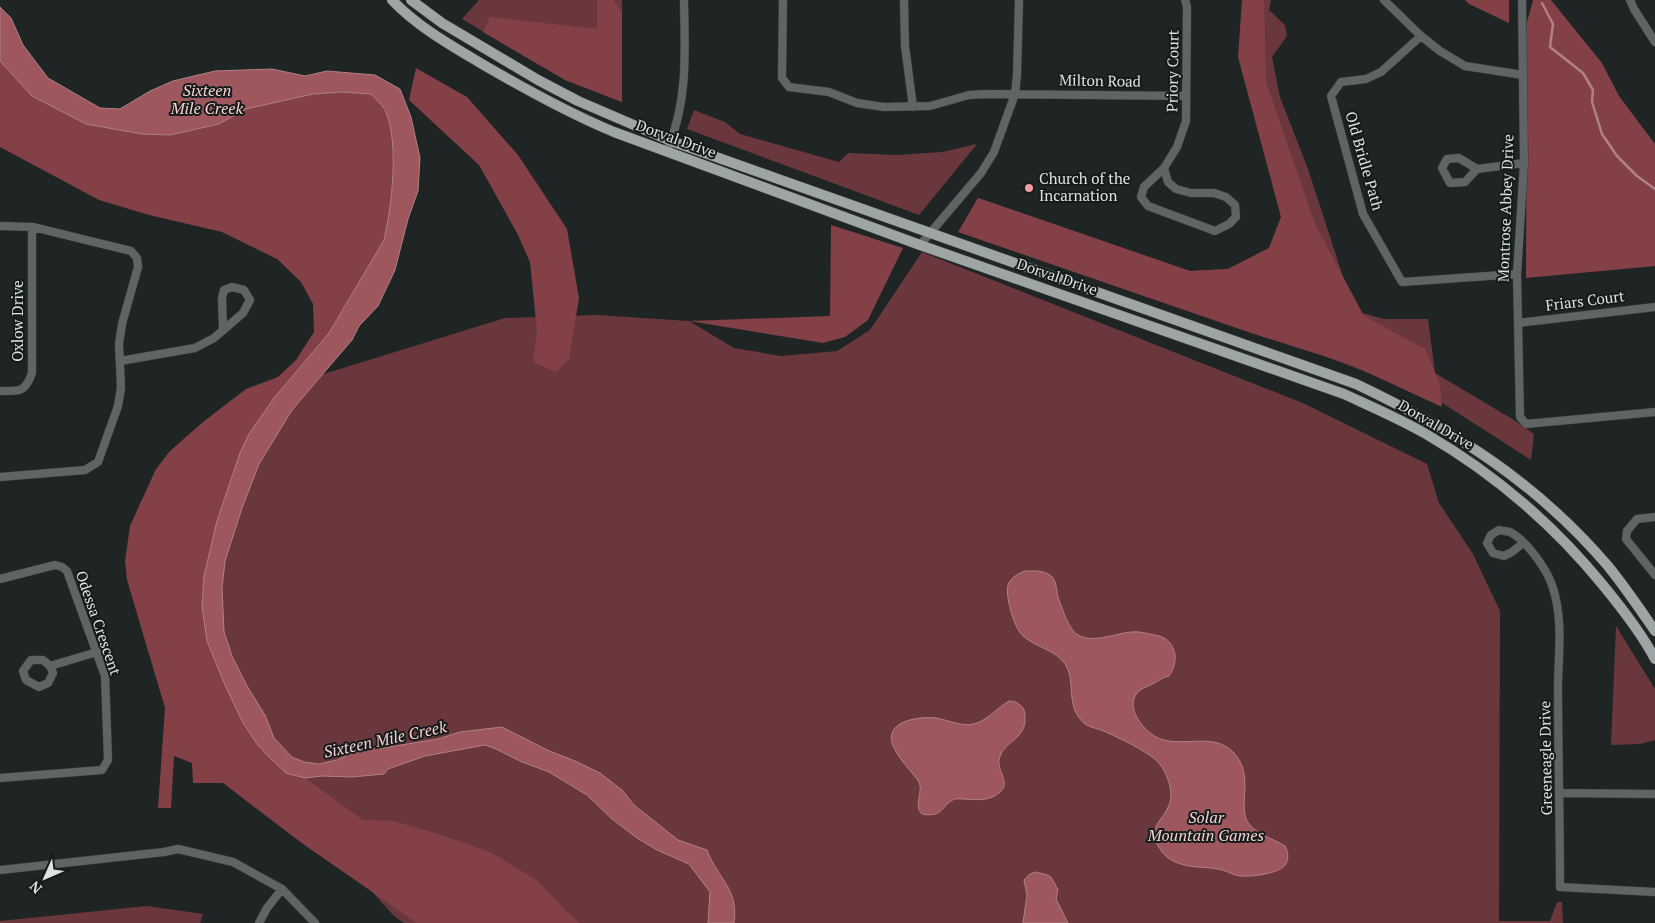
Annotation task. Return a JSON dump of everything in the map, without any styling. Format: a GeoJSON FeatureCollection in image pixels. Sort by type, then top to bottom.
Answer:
{"type":"FeatureCollection","features":[{"type":"Feature","properties":{"kind":"main road","name":"Dorval Drive"},"geometry":{"type":"LineString","coordinates":[[392,0],[410,18],[428,30],[514,83],[579,117],[667,152],[920,245],[1344,394],[1386,413],[1426,434],[1472,463],[1537,515],[1588,567],[1633,624],[1655,659]]}},
{"type":"Feature","properties":{"kind":"main road","name":"Dorval Drive"},"geometry":{"type":"LineString","coordinates":[[411,0],[442,24],[538,80],[578,100],[672,141],[1356,384],[1403,406],[1478,450],[1540,498],[1574,530],[1608,567],[1655,631]]}},
{"type":"Feature","properties":{"kind":"street"},"geometry":{"type":"LineString","coordinates":[[667,152],[672,141],[681,107],[685,61],[684,0]]}},
{"type":"Feature","properties":{"kind":"street","name":"Milton Road"},"geometry":{"type":"LineString","coordinates":[[784,0],[782,78],[789,87],[828,92],[863,105],[913,107],[942,104],[969,95],[1186,96]]}},
{"type":"Feature","properties":{"kind":"street"},"geometry":{"type":"LineString","coordinates":[[904,0],[906,46],[913,107]]}},
{"type":"Feature","properties":{"kind":"street"},"geometry":{"type":"LineString","coordinates":[[920,245],[981,173],[994,152],[1015,94],[1019,0]]}},
{"type":"Feature","properties":{"kind":"street","name":"Priory Court"},"geometry":{"type":"LineString","coordinates":[[1164,168],[1168,182],[1176,189],[1191,193],[1214,193],[1226,197],[1235,205],[1236,217],[1229,224],[1215,231],[1148,206],[1141,197],[1144,187],[1164,168],[1177,147],[1186,121],[1187,8],[1185,0]]}},
{"type":"Feature","properties":{"kind":"street"},"geometry":{"type":"LineString","coordinates":[[1384,0],[1421,36],[1440,51],[1465,66],[1523,75]]}},
{"type":"Feature","properties":{"kind":"street","name":"Montrose Abbey Drive"},"geometry":{"type":"LineString","coordinates":[[1522,0],[1524,164],[1517,274],[1520,417],[1526,424],[1655,412]]}},
{"type":"Feature","properties":{"kind":"street"},"geometry":{"type":"LineString","coordinates":[[1630,0],[1655,42]]}},
{"type":"Feature","properties":{"kind":"street","name":"Old Bridle Path"},"geometry":{"type":"LineString","coordinates":[[1421,36],[1381,72],[1366,79],[1341,82],[1331,96],[1363,214],[1402,282],[1517,274]]}},
{"type":"Feature","properties":{"kind":"street"},"geometry":{"type":"LineString","coordinates":[[1477,168],[1524,164]]}},
{"type":"Feature","properties":{"kind":"street"},"geometry":{"type":"LineString","coordinates":[[0,226],[33,227],[131,251],[136,258],[138,267],[122,324],[119,344],[121,388],[118,406],[98,462],[84,470],[0,477]]}},
{"type":"Feature","properties":{"kind":"street","name":"Oxlow Drive"},"geometry":{"type":"LineString","coordinates":[[0,390],[22,389],[28,384],[32,373],[33,227]]}},
{"type":"Feature","properties":{"kind":"street"},"geometry":{"type":"LineString","coordinates":[[120,361],[195,348],[214,338],[243,313],[250,300],[244,290],[232,287],[224,290],[222,298],[223,330]]}},
{"type":"Feature","properties":{"kind":"street","name":"Friars Court"},"geometry":{"type":"LineString","coordinates":[[1518,323],[1655,307]]}},
{"type":"Feature","properties":{"kind":"street"},"geometry":{"type":"LineString","coordinates":[[1655,517],[1636,519],[1627,531],[1626,539],[1655,575]]}},
{"type":"Feature","properties":{"kind":"street","name":"Greeneagle Drive"},"geometry":{"type":"LineString","coordinates":[[1523,543],[1544,567],[1552,585],[1560,624],[1558,682],[1560,887],[1655,892]]}},
{"type":"Feature","properties":{"kind":"street","name":"Odessa Crescent"},"geometry":{"type":"LineString","coordinates":[[0,579],[55,565],[68,571],[105,676],[108,760],[102,770],[0,778]]}},
{"type":"Feature","properties":{"kind":"street"},"geometry":{"type":"LineString","coordinates":[[50,666],[97,652]]}},
{"type":"Feature","properties":{"kind":"street"},"geometry":{"type":"LineString","coordinates":[[1560,792],[1655,794]]}},
{"type":"Feature","properties":{"kind":"street"},"geometry":{"type":"LineString","coordinates":[[0,870],[164,852],[178,848],[233,862],[282,890],[315,923]]}},
{"type":"Feature","properties":{"kind":"street"},"geometry":{"type":"LineString","coordinates":[[259,923],[267,908],[282,890]]}},
{"type":"Feature","properties":{"kind":"shaded area"},"geometry":{"type":"Polygon","coordinates":[[[479,0],[622,0],[622,102],[565,80],[462,19],[479,0]]]}},
{"type":"Feature","properties":{"kind":"shaded area"},"geometry":{"type":"Polygon","coordinates":[[[597,0],[613,0],[622,12],[622,102],[565,80],[483,32],[490,17],[597,29],[597,0]]]}},
{"type":"Feature","properties":{"kind":"shaded area"},"geometry":{"type":"Polygon","coordinates":[[[1242,0],[1264,0],[1266,82],[1315,224],[1364,316],[1425,349],[1440,384],[1442,407],[1349,364],[1251,333],[958,232],[978,198],[1190,271],[1228,269],[1269,248],[1281,217],[1238,57],[1242,0]]]}},
{"type":"Feature","properties":{"kind":"shaded area"},"geometry":{"type":"Polygon","coordinates":[[[1243,0],[1271,0],[1269,10],[1285,25],[1287,36],[1272,57],[1280,97],[1308,169],[1345,283],[1359,312],[1384,319],[1428,319],[1435,373],[1534,434],[1531,460],[1436,399],[1324,356],[959,232],[978,198],[1190,271],[1228,269],[1269,248],[1281,217],[1243,0]]]}},
{"type":"Feature","properties":{"kind":"shaded area"},"geometry":{"type":"Polygon","coordinates":[[[1465,0],[1509,0],[1509,23],[1469,4],[1465,0]]]}},
{"type":"Feature","properties":{"kind":"shaded area"},"geometry":{"type":"Polygon","coordinates":[[[1533,0],[1551,0],[1602,63],[1619,96],[1655,144],[1655,266],[1526,278],[1527,22],[1533,0]]]}},
{"type":"Feature","properties":{"kind":"shaded area"},"geometry":{"type":"Polygon","coordinates":[[[0,61],[32,95],[86,124],[142,134],[170,135],[219,124],[246,109],[313,94],[342,92],[371,94],[385,109],[392,141],[393,175],[390,210],[384,240],[329,333],[274,398],[240,453],[217,521],[204,576],[202,607],[207,641],[243,723],[257,744],[286,773],[305,778],[363,820],[393,821],[490,852],[538,881],[580,923],[417,923],[303,844],[223,783],[193,783],[192,763],[174,756],[171,808],[158,808],[165,708],[127,580],[125,561],[130,526],[156,469],[170,451],[203,422],[246,389],[278,377],[296,360],[314,332],[313,304],[301,282],[277,259],[222,232],[149,215],[99,200],[0,147],[0,61]]]}},
{"type":"Feature","properties":{"kind":"shaded area"},"geometry":{"type":"Polygon","coordinates":[[[416,68],[467,97],[518,155],[567,229],[579,298],[569,360],[556,372],[533,362],[537,331],[530,262],[517,233],[479,165],[409,100],[416,68]]]}},
{"type":"Feature","properties":{"kind":"shaded area"},"geometry":{"type":"Polygon","coordinates":[[[694,110],[725,122],[740,134],[839,162],[848,153],[897,155],[942,152],[977,144],[919,215],[687,129],[694,110]]]}},
{"type":"Feature","properties":{"kind":"shaded area"},"geometry":{"type":"Polygon","coordinates":[[[831,225],[903,248],[868,320],[845,337],[823,343],[689,321],[830,316],[831,225]]]}},
{"type":"Feature","properties":{"kind":"shaded area"},"geometry":{"type":"Polygon","coordinates":[[[922,252],[1305,404],[1427,464],[1439,503],[1473,554],[1500,611],[1499,921],[1550,921],[1557,902],[1562,902],[1563,923],[404,923],[394,916],[348,865],[129,557],[140,503],[176,454],[233,402],[505,318],[596,315],[689,321],[734,348],[781,356],[837,351],[870,330],[922,252]]]}},
{"type":"Feature","properties":{"kind":"shaded area"},"geometry":{"type":"Polygon","coordinates":[[[1616,626],[1655,689],[1655,740],[1640,744],[1611,745],[1616,626]]]}},
{"type":"Feature","properties":{"kind":"shaded area"},"geometry":{"type":"Polygon","coordinates":[[[147,906],[203,914],[200,923],[0,923],[0,921],[147,906]]]}},
{"type":"Feature","properties":{"kind":"water","name":"Sixteen Mile Creek"},"geometry":{"type":"Polygon","coordinates":[[[0,7],[11,18],[23,45],[48,78],[100,108],[120,109],[150,91],[173,81],[215,71],[272,69],[305,76],[327,71],[375,75],[400,89],[411,117],[420,158],[418,191],[408,219],[395,270],[378,306],[359,326],[352,340],[292,410],[259,464],[225,561],[222,588],[224,632],[232,656],[247,686],[265,715],[274,738],[292,757],[304,762],[319,764],[337,760],[356,751],[369,748],[383,748],[438,739],[460,732],[502,727],[547,750],[600,773],[622,790],[634,805],[678,840],[707,850],[731,892],[735,911],[734,923],[708,923],[710,892],[689,864],[657,850],[637,838],[612,819],[587,795],[549,772],[522,762],[496,749],[485,745],[425,756],[388,769],[384,774],[305,778],[286,773],[257,744],[243,723],[207,641],[202,607],[204,576],[217,521],[240,453],[249,434],[274,398],[329,333],[384,240],[390,210],[393,175],[392,141],[386,112],[371,94],[342,92],[313,94],[246,109],[219,124],[170,135],[142,134],[86,124],[32,96],[0,61],[0,7]]]}},
{"type":"Feature","properties":{"kind":"water","name":"Solar Mountain Games"},"geometry":{"type":"Polygon","coordinates":[[[1025,571],[1042,572],[1053,578],[1066,619],[1072,630],[1080,636],[1099,638],[1138,632],[1159,636],[1169,642],[1175,654],[1172,670],[1169,676],[1139,691],[1133,702],[1135,714],[1150,733],[1160,739],[1181,742],[1214,742],[1224,745],[1233,752],[1240,761],[1243,771],[1245,781],[1244,809],[1249,824],[1257,831],[1285,846],[1288,857],[1283,867],[1264,874],[1240,876],[1211,868],[1179,864],[1164,855],[1158,846],[1154,834],[1157,824],[1171,800],[1170,787],[1166,775],[1156,760],[1132,744],[1085,724],[1075,710],[1070,679],[1065,664],[1056,655],[1027,639],[1019,631],[1013,619],[1007,590],[1009,582],[1025,571]]]}},
{"type":"Feature","properties":{"kind":"water"},"geometry":{"type":"Polygon","coordinates":[[[1009,701],[1013,701],[1021,706],[1024,710],[1025,719],[1022,731],[1001,754],[999,764],[1004,785],[1000,792],[990,798],[979,800],[955,799],[939,813],[922,814],[918,806],[919,783],[894,748],[891,739],[897,726],[912,719],[920,718],[936,718],[960,724],[974,724],[984,720],[1009,701]]]}},
{"type":"Feature","properties":{"kind":"water"},"geometry":{"type":"Polygon","coordinates":[[[1036,872],[1051,877],[1058,890],[1056,899],[1068,923],[1023,923],[1027,895],[1024,880],[1030,874],[1036,872]]]}},
{"type":"Feature","properties":{"kind":"waterway"},"geometry":{"type":"LineString","coordinates":[[1542,3],[1553,24],[1550,47],[1583,73],[1593,90],[1592,102],[1602,134],[1617,156],[1637,176],[1655,189]]}},
{"type":"Feature","properties":{"kind":"place","name":"Church of the Incarnation"},"geometry":{"type":"Point","coordinates":[1029,188]}}]}
